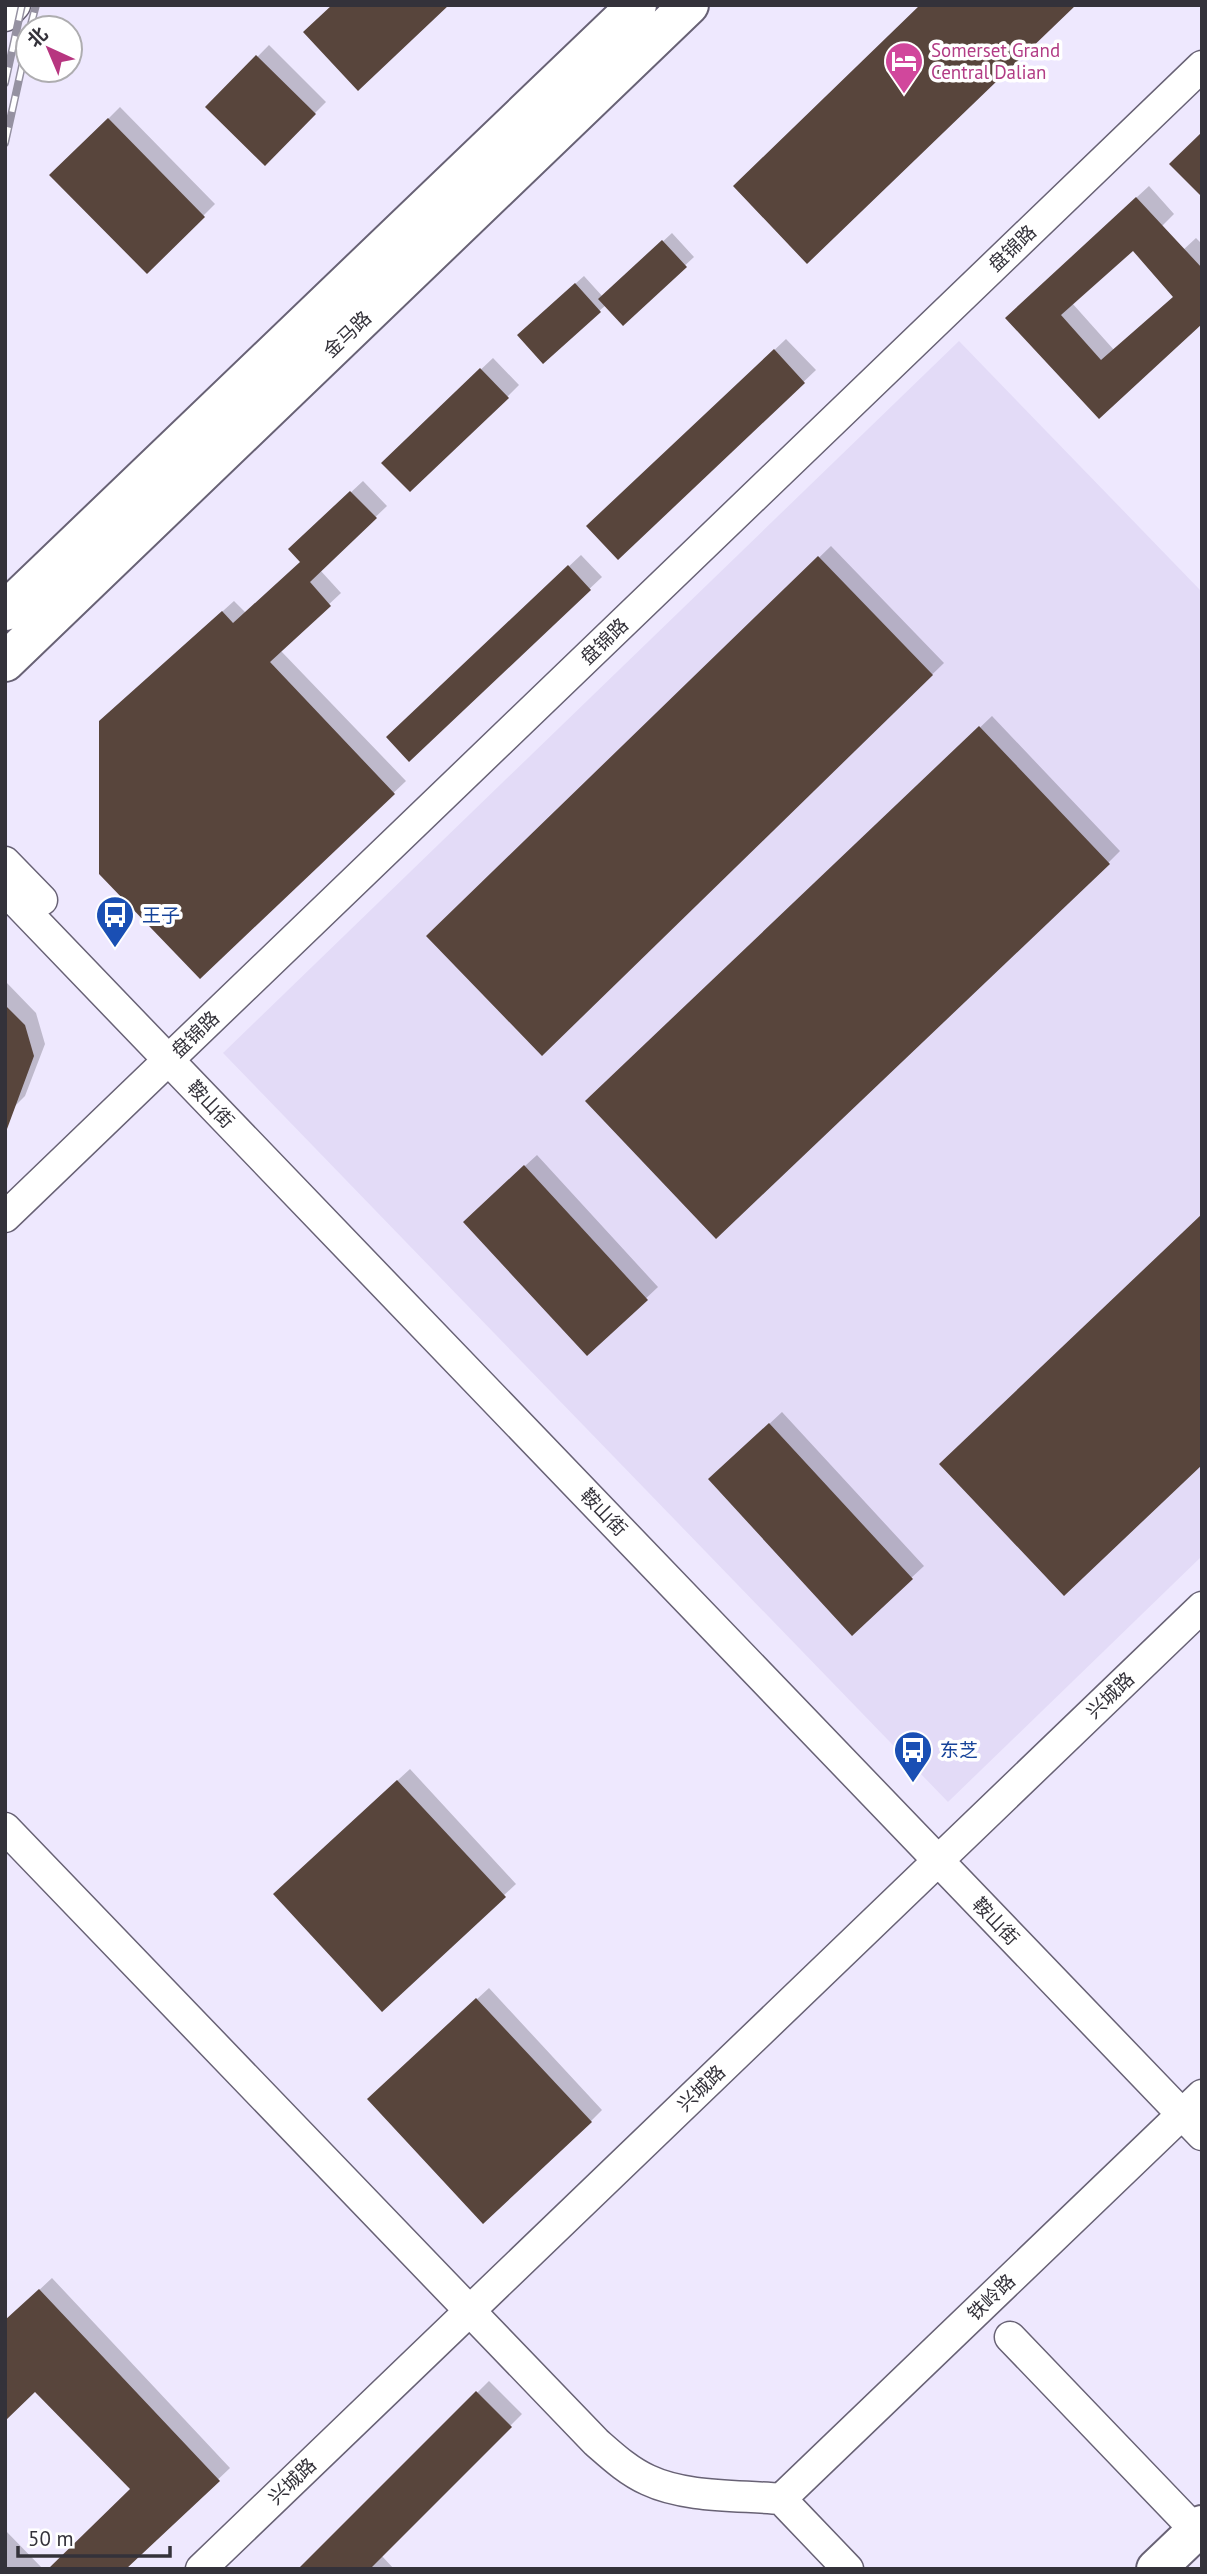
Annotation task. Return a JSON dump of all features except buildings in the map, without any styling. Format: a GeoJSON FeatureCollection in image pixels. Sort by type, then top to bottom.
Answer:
{"type":"FeatureCollection","features":[{"type":"Feature","properties":{"kind":"main road","name":"金马路"},"geometry":{"type":"LineString","coordinates":[[5,611],[637,5]]}},
{"type":"Feature","properties":{"kind":"main road","name":"金马路"},"geometry":{"type":"LineString","coordinates":[[5,662],[689,5]]}},
{"type":"Feature","properties":{"kind":"main road"},"geometry":{"type":"LineString","coordinates":[[1156,2569],[1200,2536]]}},
{"type":"Feature","properties":{"kind":"main road"},"geometry":{"type":"LineString","coordinates":[[1184,2569],[1200,2536]]}},
{"type":"Feature","properties":{"kind":"street"},"geometry":{"type":"LineString","coordinates":[[5,16],[15,5]]}},
{"type":"Feature","properties":{"kind":"street","name":"盘锦路"},"geometry":{"type":"LineString","coordinates":[[5,1217],[1202,66]]}},
{"type":"Feature","properties":{"kind":"street","name":"鞍山街"},"geometry":{"type":"LineString","coordinates":[[5,862],[176,1053],[945,1854],[1197,2110]]}},
{"type":"Feature","properties":{"kind":"street","name":"鞍山街"},"geometry":{"type":"LineString","coordinates":[[5,890],[176,1053]]}},
{"type":"Feature","properties":{"kind":"street","name":"兴城路"},"geometry":{"type":"LineString","coordinates":[[201,2569],[1202,1607]]}},
{"type":"Feature","properties":{"kind":"street"},"geometry":{"type":"LineString","coordinates":[[5,1828],[469,2311],[622,2465],[649,2481],[688,2490],[781,2498],[848,2569]]}},
{"type":"Feature","properties":{"kind":"street","name":"铁岭路"},"geometry":{"type":"LineString","coordinates":[[781,2498],[1197,2110]]}},
{"type":"Feature","properties":{"kind":"street"},"geometry":{"type":"LineString","coordinates":[[1010,2337],[1200,2536]]}},
{"type":"Feature","properties":{"kind":"shaded area"},"geometry":{"type":"Polygon","coordinates":[[[959,341],[1202,592],[1202,1556],[948,1802],[223,1053],[959,341]]]}},
{"type":"Feature","properties":{"kind":"railway"},"geometry":{"type":"LineString","coordinates":[[5,83],[22,5]]}},
{"type":"Feature","properties":{"kind":"railway"},"geometry":{"type":"LineString","coordinates":[[34,14],[36,5]]}},
{"type":"Feature","properties":{"kind":"railway"},"geometry":{"type":"LineString","coordinates":[[5,143],[18,84]]}},
{"type":"Feature","properties":{"kind":"place","name":"Somerset Grand Central Dalian"},"geometry":{"type":"Point","coordinates":[904,95]}},
{"type":"Feature","properties":{"kind":"place","name":"王子"},"geometry":{"type":"Point","coordinates":[115,949]}},
{"type":"Feature","properties":{"kind":"place","name":"东芝"},"geometry":{"type":"Point","coordinates":[913,1784]}}]}
